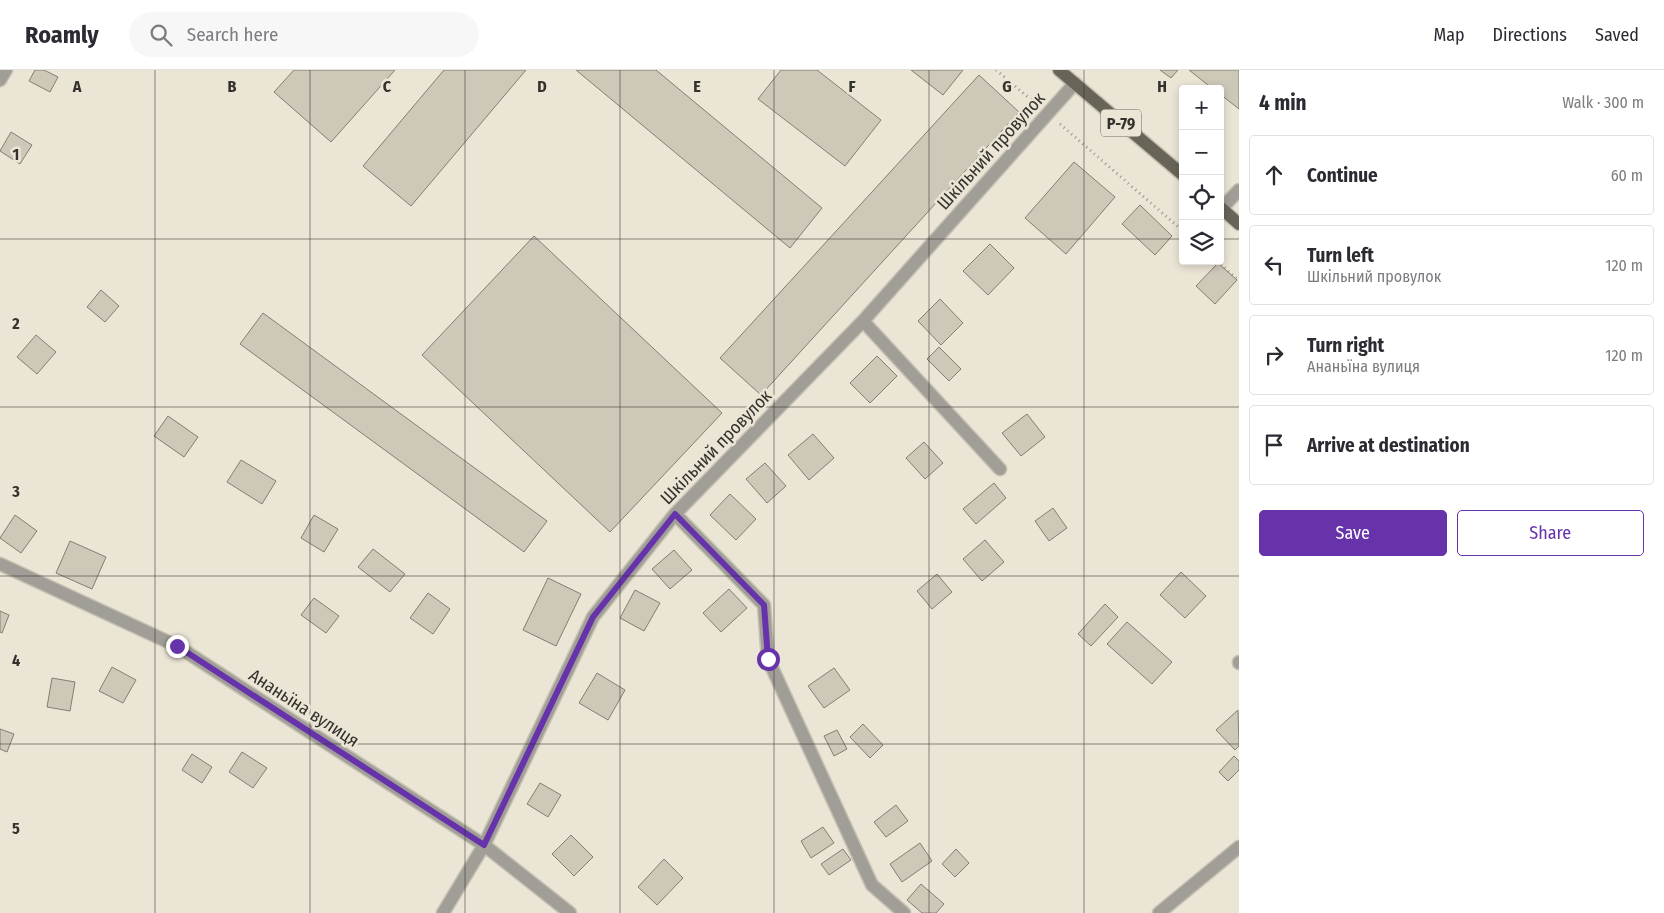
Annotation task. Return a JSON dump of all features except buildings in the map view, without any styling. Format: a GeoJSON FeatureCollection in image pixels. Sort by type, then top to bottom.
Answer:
{"type":"FeatureCollection","features":[{"type":"Feature","properties":{"kind":"main road","name":"Р-79"},"geometry":{"type":"LineString","coordinates":[[1059,70],[1179,172]]}},
{"type":"Feature","properties":{"kind":"main road"},"geometry":{"type":"LineString","coordinates":[[1224,211],[1239,224]]}},
{"type":"Feature","properties":{"kind":"street"},"geometry":{"type":"LineString","coordinates":[[0,80],[6,70]]}},
{"type":"Feature","properties":{"kind":"street","name":"Шкільний провулок"},"geometry":{"type":"LineString","coordinates":[[443,913],[484,845],[593,617],[675,514],[863,321],[1075,83]]}},
{"type":"Feature","properties":{"kind":"street"},"geometry":{"type":"LineString","coordinates":[[1224,205],[1239,190]]}},
{"type":"Feature","properties":{"kind":"street"},"geometry":{"type":"LineString","coordinates":[[863,321],[1000,468]]}},
{"type":"Feature","properties":{"kind":"street"},"geometry":{"type":"LineString","coordinates":[[675,514],[764,605],[768,659],[772,668],[872,885],[904,913]]}},
{"type":"Feature","properties":{"kind":"street","name":"Ананьїна вулиця"},"geometry":{"type":"LineString","coordinates":[[0,564],[177,646],[484,845],[570,913]]}},
{"type":"Feature","properties":{"kind":"street"},"geometry":{"type":"LineString","coordinates":[[1159,913],[1239,847]]}},
{"type":"Feature","properties":{"kind":"path"},"geometry":{"type":"LineString","coordinates":[[996,70],[1179,228]]}},
{"type":"Feature","properties":{"kind":"path"},"geometry":{"type":"LineString","coordinates":[[1221,265],[1239,281]]}},
{"type":"Feature","properties":{"kind":"route"},"geometry":{"type":"LineString","coordinates":[[177,646],[484,845],[593,617],[675,514],[764,605],[768,659]]}}]}
